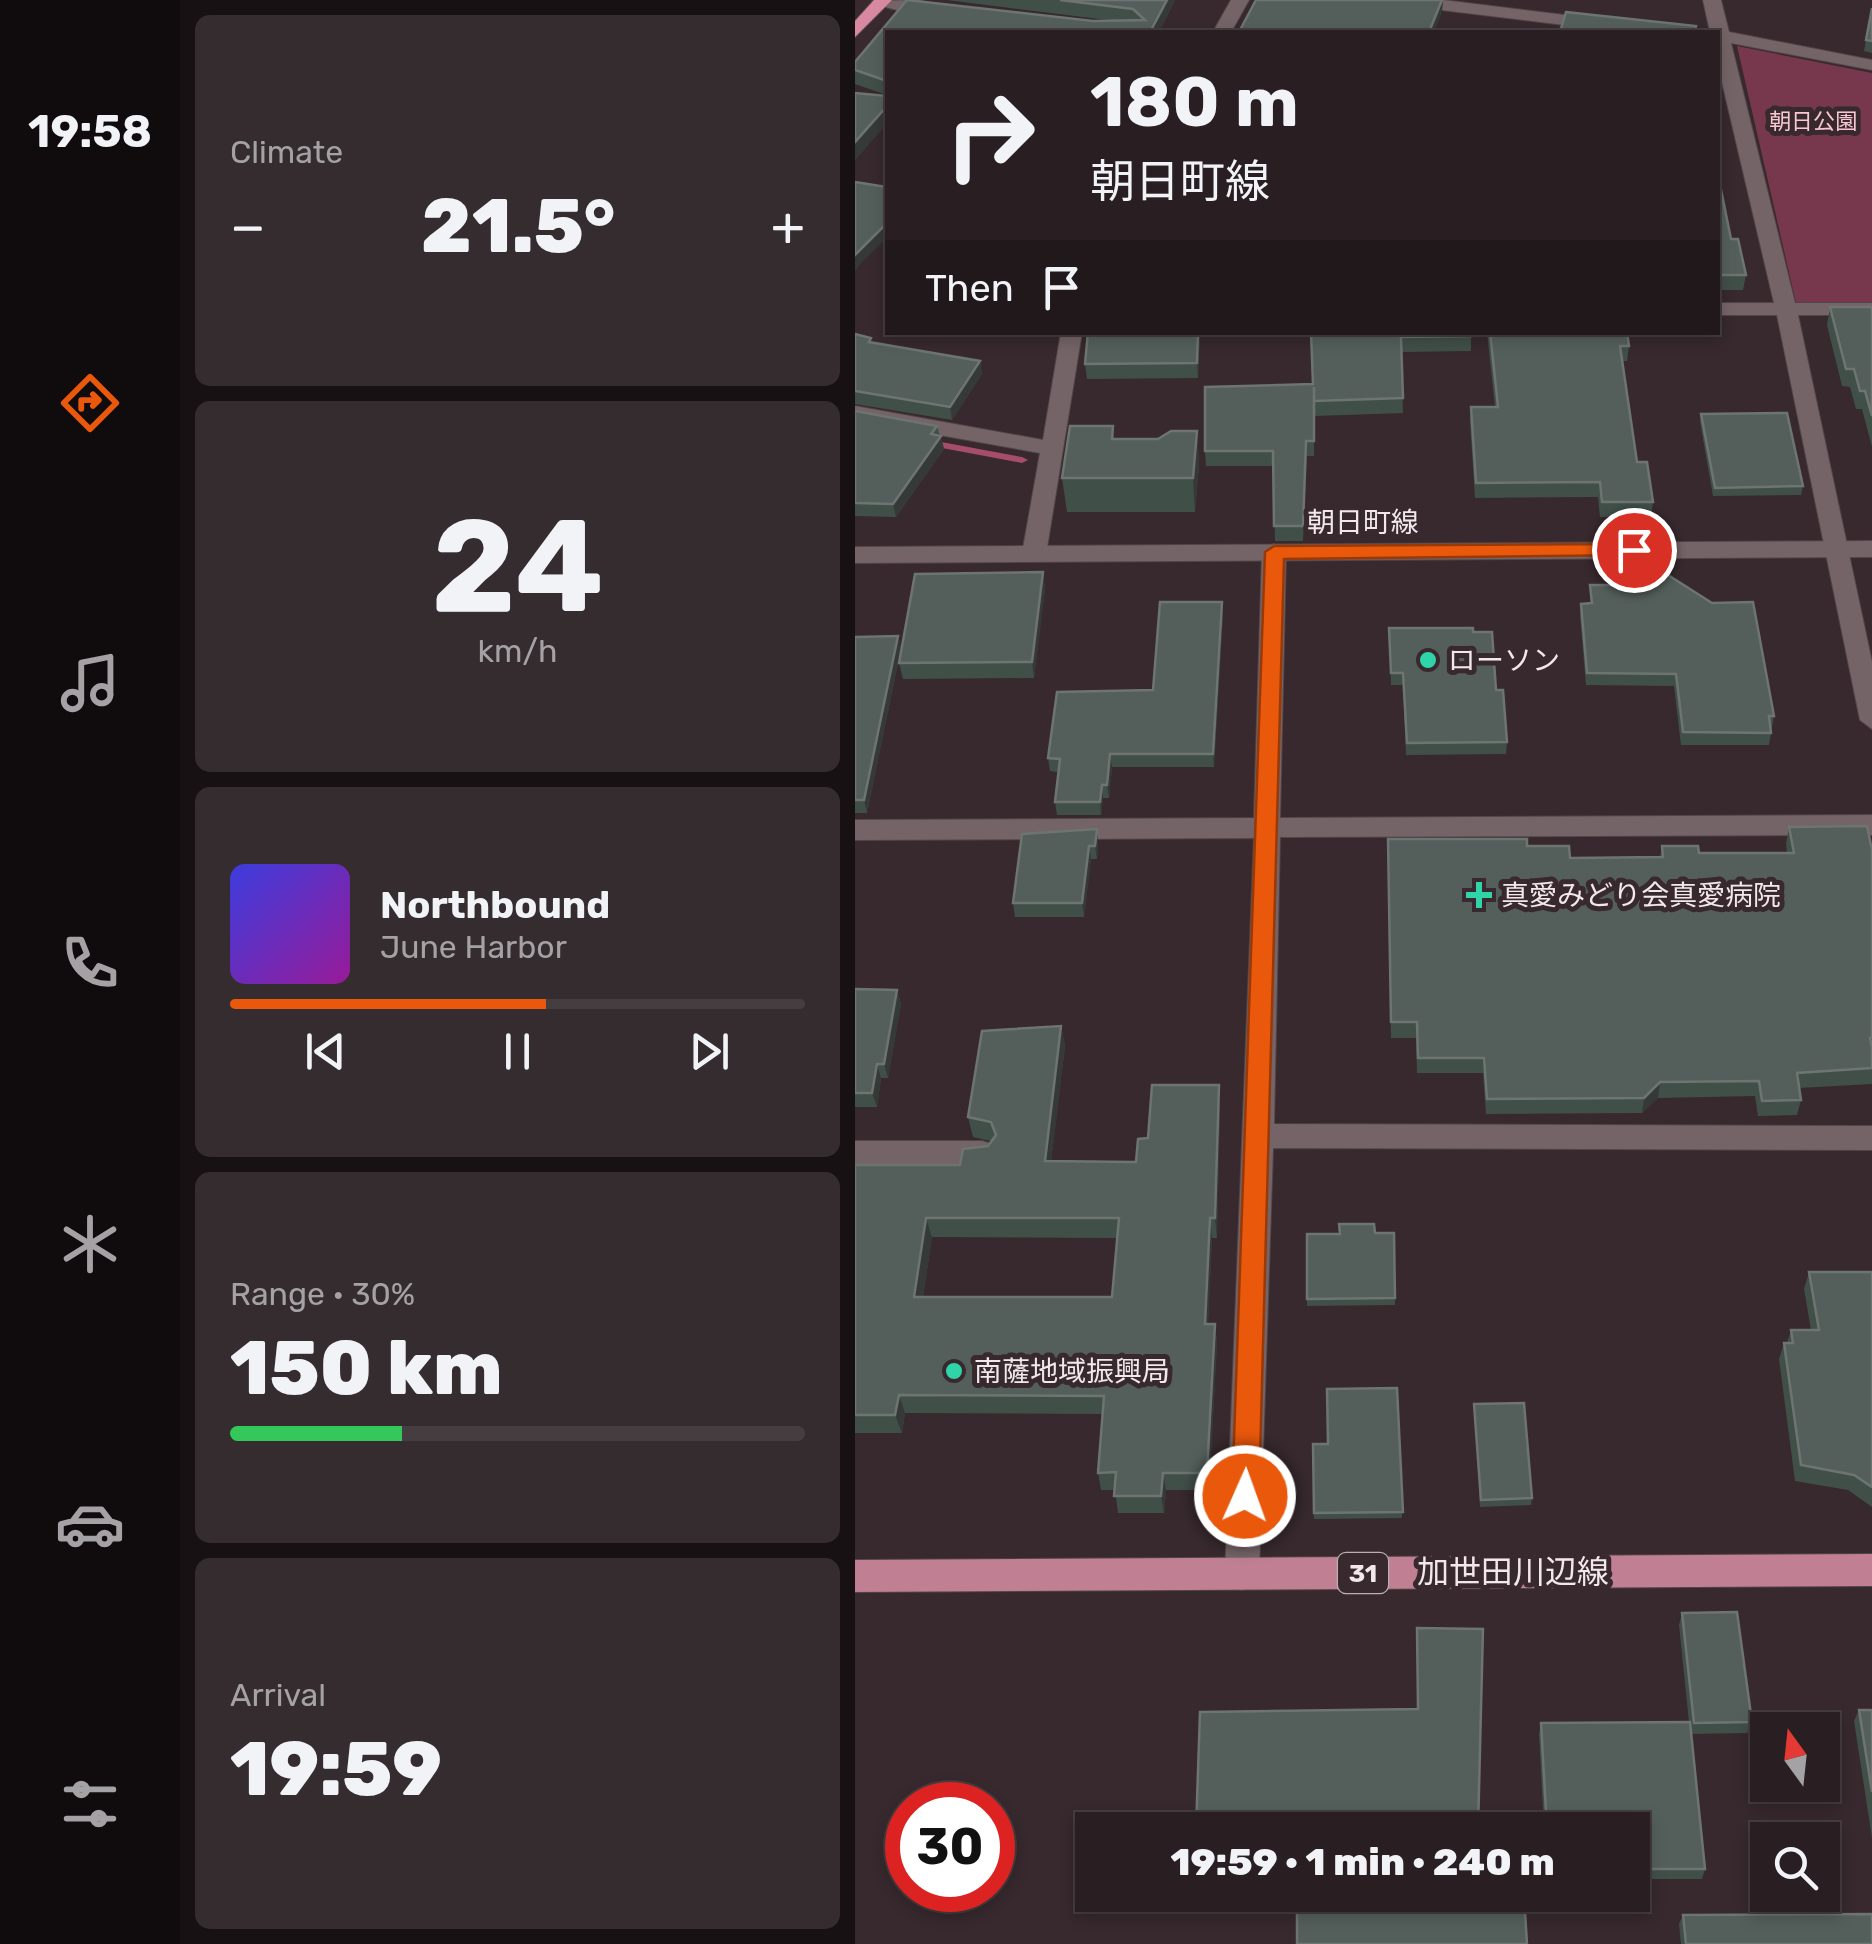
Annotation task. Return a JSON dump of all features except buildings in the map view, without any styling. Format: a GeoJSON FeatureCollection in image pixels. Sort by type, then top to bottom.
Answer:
{"type":"FeatureCollection","features":[{"type":"Feature","properties":{"kind":"highway"},"geometry":{"type":"LineString","coordinates":[[855,32],[882,1]]}},
{"type":"Feature","properties":{"kind":"main road","name":"加世田川辺線"},"geometry":{"type":"LineString","coordinates":[[855,1576],[1872,1570]]}},
{"type":"Feature","properties":{"kind":"street"},"geometry":{"type":"LineString","coordinates":[[1224,30],[1240,0]]}},
{"type":"Feature","properties":{"kind":"street"},"geometry":{"type":"LineString","coordinates":[[1400,0],[1625,26]]}},
{"type":"Feature","properties":{"kind":"street"},"geometry":{"type":"LineString","coordinates":[[1713,0],[1717,30]]}},
{"type":"Feature","properties":{"kind":"street"},"geometry":{"type":"LineString","coordinates":[[882,1],[959,11]]}},
{"type":"Feature","properties":{"kind":"street"},"geometry":{"type":"LineString","coordinates":[[1720,35],[1872,65]]}},
{"type":"Feature","properties":{"kind":"street"},"geometry":{"type":"LineString","coordinates":[[1720,46],[1739,152],[1786,309],[1833,549],[1872,720]]}},
{"type":"Feature","properties":{"kind":"street"},"geometry":{"type":"LineString","coordinates":[[1720,309],[1872,309]]}},
{"type":"Feature","properties":{"kind":"street"},"geometry":{"type":"LineString","coordinates":[[1034,554],[1071,335]]}},
{"type":"Feature","properties":{"kind":"street"},"geometry":{"type":"LineString","coordinates":[[855,413],[1051,448]]}},
{"type":"Feature","properties":{"kind":"street","name":"朝日町線"},"geometry":{"type":"LineString","coordinates":[[855,554],[1872,549]]}},
{"type":"Feature","properties":{"kind":"street"},"geometry":{"type":"LineString","coordinates":[[1242,1574],[1259,1136],[1274,552]]}},
{"type":"Feature","properties":{"kind":"street"},"geometry":{"type":"LineString","coordinates":[[855,830],[1872,825]]}},
{"type":"Feature","properties":{"kind":"street"},"geometry":{"type":"LineString","coordinates":[[1259,1136],[1872,1138]]}},
{"type":"Feature","properties":{"kind":"street"},"geometry":{"type":"LineString","coordinates":[[855,1153],[981,1153]]}},
{"type":"Feature","properties":{"kind":"green space","name":"朝日公園"},"geometry":{"type":"Polygon","coordinates":[[[1737,46],[1872,73],[1872,302],[1796,303],[1737,46]]]}},
{"type":"Feature","properties":{"kind":"waterway"},"geometry":{"type":"LineString","coordinates":[[925,442],[1022,460]]}},
{"type":"Feature","properties":{"kind":"place","name":"ローソン"},"geometry":{"type":"Point","coordinates":[1428,660]}},
{"type":"Feature","properties":{"kind":"place","name":"真愛みどり会真愛病院"},"geometry":{"type":"Point","coordinates":[1479,895]}},
{"type":"Feature","properties":{"kind":"place","name":"南薩地域振興局"},"geometry":{"type":"Point","coordinates":[954,1371]}},
{"type":"Feature","properties":{"kind":"route"},"geometry":{"type":"LineString","coordinates":[[1245,1496],[1274,552],[1634,550]]}}]}
